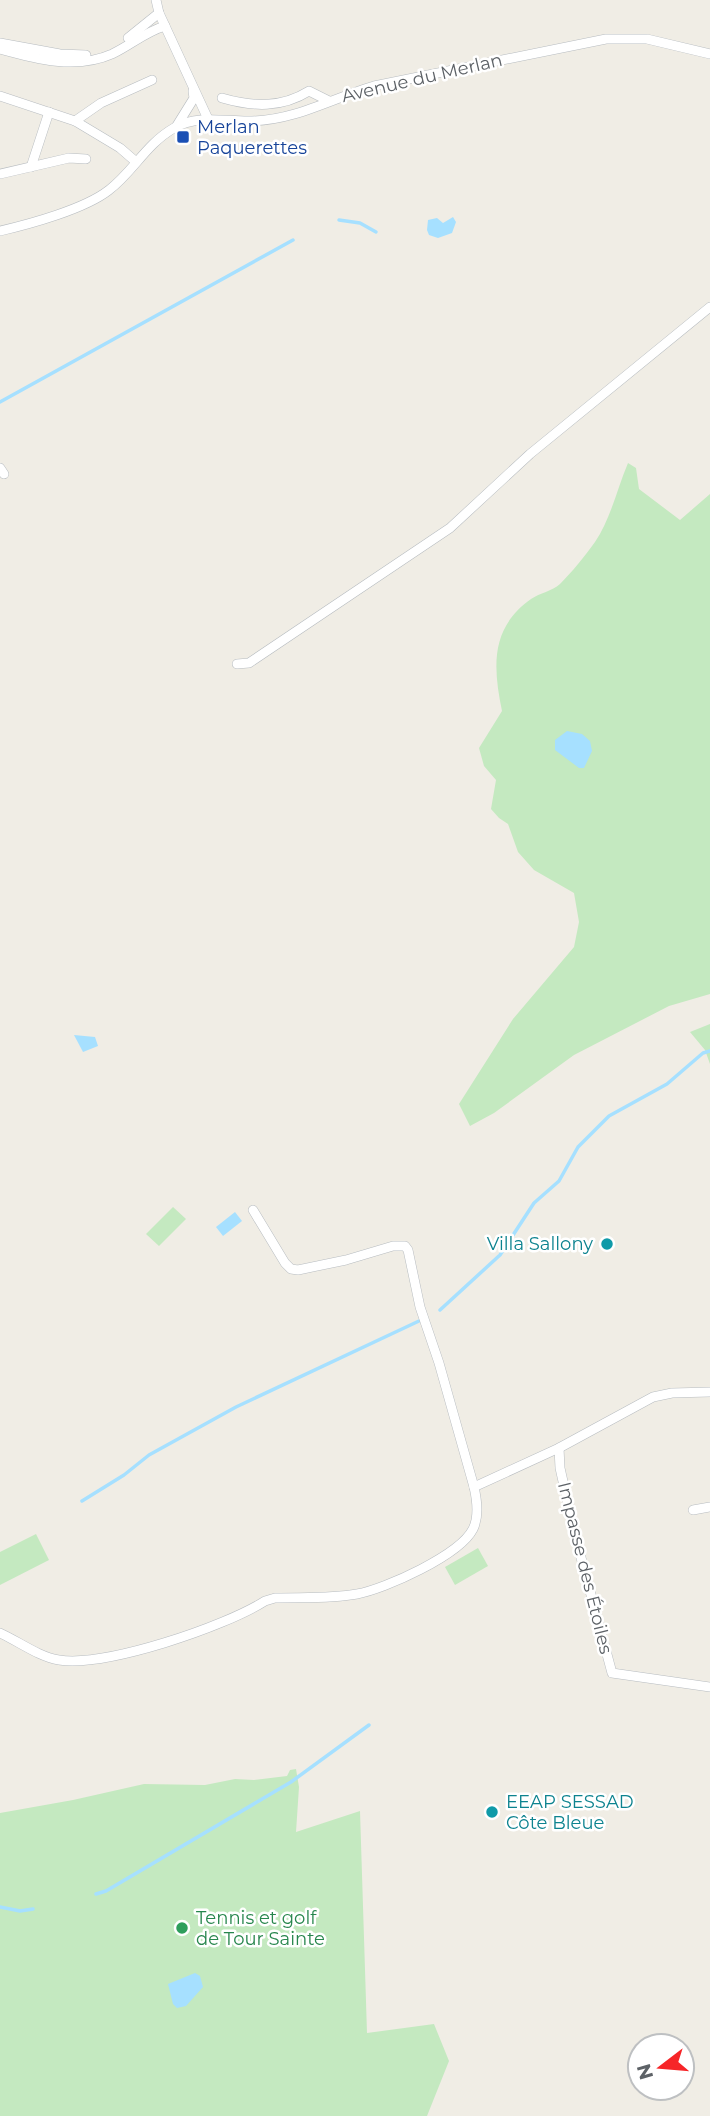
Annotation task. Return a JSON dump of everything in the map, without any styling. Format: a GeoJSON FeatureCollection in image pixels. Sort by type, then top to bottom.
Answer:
{"type":"FeatureCollection","features":[{"type":"Feature","properties":{"kind":"street"},"geometry":{"type":"LineString","coordinates":[[156,0],[159,13],[208,119]]}},
{"type":"Feature","properties":{"kind":"street"},"geometry":{"type":"LineString","coordinates":[[0,43],[78,57],[126,40],[159,13]]}},
{"type":"Feature","properties":{"kind":"street"},"geometry":{"type":"LineString","coordinates":[[0,50],[75,63],[111,55],[148,32],[165,26]]}},
{"type":"Feature","properties":{"kind":"street","name":"Avenue du Merlan"},"geometry":{"type":"LineString","coordinates":[[0,231],[39,220],[100,196],[115,185],[135,160],[176,127],[208,119],[265,120],[296,114],[374,86],[606,39],[647,39],[710,54]]}},
{"type":"Feature","properties":{"kind":"street"},"geometry":{"type":"LineString","coordinates":[[75,121],[102,103],[152,80]]}},
{"type":"Feature","properties":{"kind":"street"},"geometry":{"type":"LineString","coordinates":[[176,127],[194,98],[193,89]]}},
{"type":"Feature","properties":{"kind":"street"},"geometry":{"type":"LineString","coordinates":[[222,97],[239,103],[278,104],[292,101],[309,91],[329,101]]}},
{"type":"Feature","properties":{"kind":"street"},"geometry":{"type":"LineString","coordinates":[[0,96],[75,121],[135,160]]}},
{"type":"Feature","properties":{"kind":"street"},"geometry":{"type":"LineString","coordinates":[[31,167],[49,112]]}},
{"type":"Feature","properties":{"kind":"street"},"geometry":{"type":"LineString","coordinates":[[0,174],[74,157],[86,159]]}},
{"type":"Feature","properties":{"kind":"street"},"geometry":{"type":"LineString","coordinates":[[237,664],[249,663],[450,528],[530,454],[710,307]]}},
{"type":"Feature","properties":{"kind":"street"},"geometry":{"type":"LineString","coordinates":[[0,1633],[51,1658],[77,1661],[132,1653],[204,1629],[275,1598],[357,1594],[418,1572],[466,1540],[476,1522],[474,1487],[443,1375],[420,1307],[408,1250],[405,1246],[393,1246],[346,1260],[298,1270],[291,1269],[253,1210]]}},
{"type":"Feature","properties":{"kind":"street"},"geometry":{"type":"LineString","coordinates":[[474,1487],[559,1448],[653,1397],[672,1393],[710,1392]]}},
{"type":"Feature","properties":{"kind":"street","name":"Impasse des Étoiles"},"geometry":{"type":"LineString","coordinates":[[559,1448],[562,1480],[612,1673],[710,1687]]}},
{"type":"Feature","properties":{"kind":"street"},"geometry":{"type":"LineString","coordinates":[[693,1510],[710,1507]]}},
{"type":"Feature","properties":{"kind":"green space"},"geometry":{"type":"Polygon","coordinates":[[[628,463],[636,468],[639,489],[680,520],[710,494],[710,994],[669,1006],[574,1055],[494,1113],[470,1126],[459,1104],[513,1019],[574,947],[579,922],[574,893],[534,870],[518,852],[508,824],[491,809],[496,780],[484,766],[479,748],[502,711],[496,664],[501,636],[518,610],[531,599],[560,584],[595,542],[610,513],[628,463]]]}},
{"type":"Feature","properties":{"kind":"green space"},"geometry":{"type":"Polygon","coordinates":[[[710,1024],[710,1064],[705,1050],[690,1032],[710,1024]]]}},
{"type":"Feature","properties":{"kind":"green space"},"geometry":{"type":"Polygon","coordinates":[[[173,1207],[186,1219],[159,1246],[146,1234],[173,1207]]]}},
{"type":"Feature","properties":{"kind":"green space"},"geometry":{"type":"Polygon","coordinates":[[[36,1534],[49,1560],[0,1585],[0,1552],[36,1534]]]}},
{"type":"Feature","properties":{"kind":"green space"},"geometry":{"type":"Polygon","coordinates":[[[478,1548],[488,1566],[455,1585],[445,1567],[478,1548]]]}},
{"type":"Feature","properties":{"kind":"green space","name":"Tennis et golf de Tour Sainte"},"geometry":{"type":"Polygon","coordinates":[[[296,1769],[299,1787],[296,1832],[360,1811],[367,2033],[434,2024],[449,2061],[427,2116],[0,2116],[0,1813],[144,1784],[205,1785],[235,1779],[287,1776],[290,1770],[296,1769]]]}},
{"type":"Feature","properties":{"kind":"water"},"geometry":{"type":"Polygon","coordinates":[[[453,217],[456,222],[452,233],[438,238],[429,235],[428,220],[437,218],[443,223],[453,217]]]}},
{"type":"Feature","properties":{"kind":"water"},"geometry":{"type":"Polygon","coordinates":[[[567,731],[582,734],[590,741],[592,751],[584,768],[579,768],[555,750],[555,740],[567,731]]]}},
{"type":"Feature","properties":{"kind":"water"},"geometry":{"type":"Polygon","coordinates":[[[74,1035],[95,1037],[98,1046],[83,1052],[74,1035]]]}},
{"type":"Feature","properties":{"kind":"water"},"geometry":{"type":"Polygon","coordinates":[[[235,1212],[242,1221],[223,1236],[216,1227],[235,1212]]]}},
{"type":"Feature","properties":{"kind":"water"},"geometry":{"type":"Polygon","coordinates":[[[195,1973],[200,1976],[203,1987],[186,2006],[177,2008],[173,2004],[168,1984],[195,1973]]]}},
{"type":"Feature","properties":{"kind":"waterway"},"geometry":{"type":"LineString","coordinates":[[339,220],[360,223],[376,232]]}},
{"type":"Feature","properties":{"kind":"waterway"},"geometry":{"type":"LineString","coordinates":[[0,402],[293,240]]}},
{"type":"Feature","properties":{"kind":"waterway"},"geometry":{"type":"LineString","coordinates":[[440,1310],[500,1255],[534,1203],[559,1181],[578,1147],[609,1116],[667,1084],[703,1053],[710,1051]]}},
{"type":"Feature","properties":{"kind":"waterway"},"geometry":{"type":"LineString","coordinates":[[82,1501],[124,1475],[149,1455],[236,1407],[419,1321]]}},
{"type":"Feature","properties":{"kind":"waterway"},"geometry":{"type":"LineString","coordinates":[[96,1894],[106,1891],[291,1782],[369,1725]]}},
{"type":"Feature","properties":{"kind":"waterway"},"geometry":{"type":"LineString","coordinates":[[0,1907],[20,1911],[33,1909]]}},
{"type":"Feature","properties":{"kind":"place","name":"Merlan Paquerettes"},"geometry":{"type":"Point","coordinates":[183,137]}},
{"type":"Feature","properties":{"kind":"place","name":"Villa Sallony"},"geometry":{"type":"Point","coordinates":[607,1244]}},
{"type":"Feature","properties":{"kind":"place","name":"EEAP SESSAD Côte Bleue"},"geometry":{"type":"Point","coordinates":[492,1812]}},
{"type":"Feature","properties":{"kind":"place","name":"Tennis et golf de Tour Sainte"},"geometry":{"type":"Point","coordinates":[182,1928]}}]}
